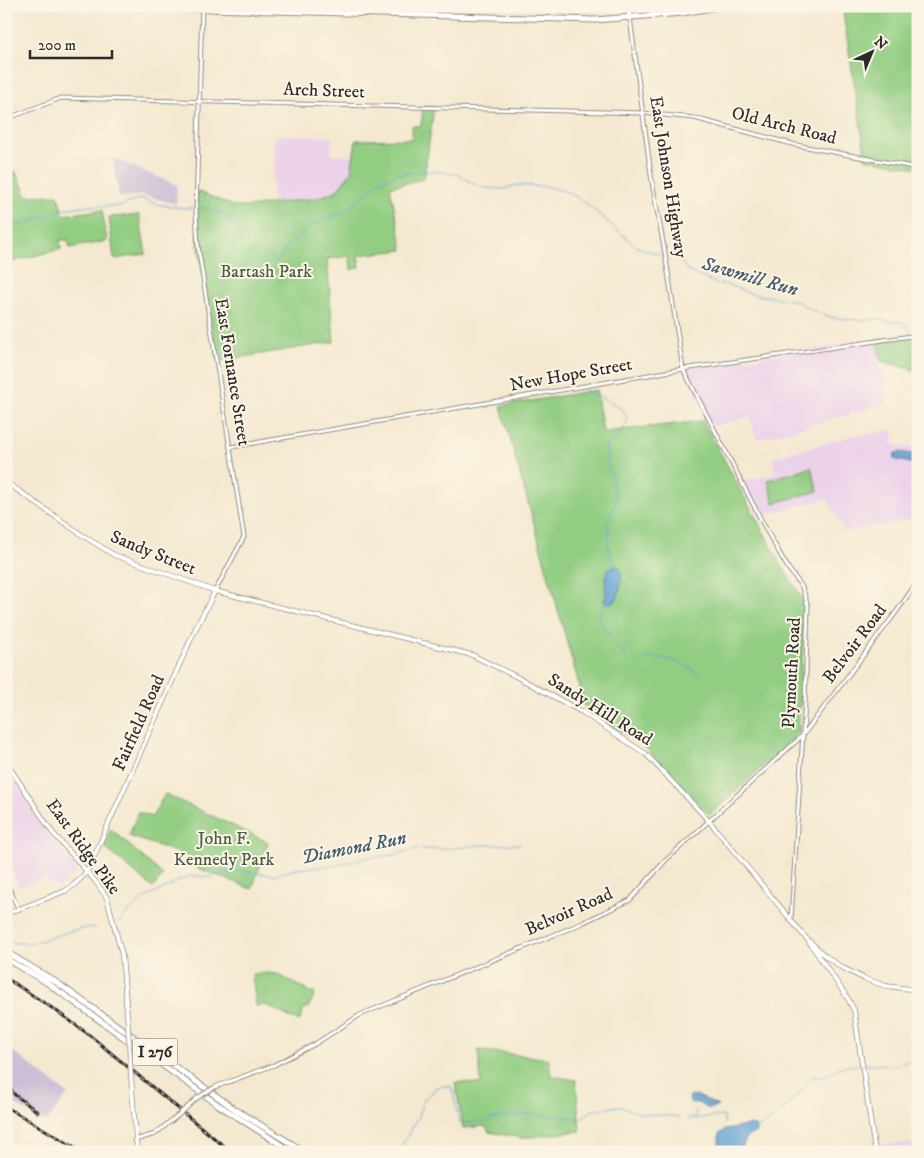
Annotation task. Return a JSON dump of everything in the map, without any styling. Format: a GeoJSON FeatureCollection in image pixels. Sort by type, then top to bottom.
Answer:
{"type":"FeatureCollection","features":[{"type":"Feature","properties":{"kind":"highway"},"geometry":{"type":"LineString","coordinates":[[101,6],[595,20],[682,13],[723,6]]}},
{"type":"Feature","properties":{"kind":"highway"},"geometry":{"type":"LineString","coordinates":[[628,7],[630,18]]}},
{"type":"Feature","properties":{"kind":"highway","name":"I 276"},"geometry":{"type":"LineString","coordinates":[[6,952],[62,986],[236,1110],[305,1152]]}},
{"type":"Feature","properties":{"kind":"highway","name":"I 276"},"geometry":{"type":"LineString","coordinates":[[6,959],[46,982],[217,1104],[292,1152]]}},
{"type":"Feature","properties":{"kind":"main road","name":"Sandy Street"},"geometry":{"type":"LineString","coordinates":[[6,482],[82,536],[114,555],[215,591]]}},
{"type":"Feature","properties":{"kind":"main road","name":"Sandy Hill Road"},"geometry":{"type":"LineString","coordinates":[[215,591],[472,655],[582,712],[646,754],[709,821],[805,937],[824,955],[850,972],[886,986],[918,990]]}},
{"type":"Feature","properties":{"kind":"main road","name":"Fairfield Road"},"geometry":{"type":"LineString","coordinates":[[87,872],[195,630],[215,591]]}},
{"type":"Feature","properties":{"kind":"main road","name":"East Ridge Pike"},"geometry":{"type":"LineString","coordinates":[[6,762],[52,832],[103,892],[111,908],[122,955],[137,1152]]}},
{"type":"Feature","properties":{"kind":"main road"},"geometry":{"type":"LineString","coordinates":[[6,914],[65,891],[87,872]]}},
{"type":"Feature","properties":{"kind":"main road"},"geometry":{"type":"LineString","coordinates":[[805,937],[853,1007],[857,1018],[875,1152]]}},
{"type":"Feature","properties":{"kind":"street","name":"East Fornance Street"},"geometry":{"type":"LineString","coordinates":[[202,8],[196,211],[198,246],[244,537],[218,586]]}},
{"type":"Feature","properties":{"kind":"street","name":"East Johnson Highway"},"geometry":{"type":"LineString","coordinates":[[630,18],[652,182],[683,369]]}},
{"type":"Feature","properties":{"kind":"street","name":"Arch Street"},"geometry":{"type":"LineString","coordinates":[[6,118],[61,98],[644,113]]}},
{"type":"Feature","properties":{"kind":"street","name":"Old Arch Road"},"geometry":{"type":"LineString","coordinates":[[644,113],[694,118],[767,138],[918,168]]}},
{"type":"Feature","properties":{"kind":"street","name":"New Hope Street"},"geometry":{"type":"LineString","coordinates":[[231,447],[683,369],[917,335]]}},
{"type":"Feature","properties":{"kind":"street","name":"Plymouth Road"},"geometry":{"type":"LineString","coordinates":[[683,369],[768,533],[805,594],[809,612],[791,919]]}},
{"type":"Feature","properties":{"kind":"street","name":"Belvoir Road"},"geometry":{"type":"LineString","coordinates":[[135,1140],[155,1134],[197,1098],[215,1087],[265,1069],[296,1054],[360,1015],[580,924],[630,900],[665,860],[803,735],[918,581]]}},
{"type":"Feature","properties":{"kind":"street","name":"Fairfield Road"},"geometry":{"type":"LineString","coordinates":[[215,591],[218,586]]}},
{"type":"Feature","properties":{"kind":"street"},"geometry":{"type":"LineString","coordinates":[[6,882],[18,908]]}},
{"type":"Feature","properties":{"kind":"shaded area"},"geometry":{"type":"Polygon","coordinates":[[[275,135],[332,137],[331,154],[354,156],[351,172],[336,191],[317,198],[272,205],[275,135]]]}},
{"type":"Feature","properties":{"kind":"shaded area"},"geometry":{"type":"Polygon","coordinates":[[[113,158],[177,185],[176,204],[142,195],[119,197],[113,158]]]}},
{"type":"Feature","properties":{"kind":"shaded area"},"geometry":{"type":"Polygon","coordinates":[[[877,340],[888,403],[757,440],[750,416],[712,427],[683,369],[877,340]]]}},
{"type":"Feature","properties":{"kind":"shaded area"},"geometry":{"type":"Polygon","coordinates":[[[893,429],[893,443],[898,446],[918,447],[918,518],[844,532],[827,499],[759,516],[742,482],[776,473],[772,458],[854,435],[893,429]]]}},
{"type":"Feature","properties":{"kind":"shaded area"},"geometry":{"type":"Polygon","coordinates":[[[17,783],[46,832],[76,867],[75,874],[58,888],[45,877],[19,887],[6,853],[6,790],[17,783]]]}},
{"type":"Feature","properties":{"kind":"shaded area"},"geometry":{"type":"Polygon","coordinates":[[[6,1046],[68,1094],[47,1122],[6,1100],[6,1046]]]}},
{"type":"Feature","properties":{"kind":"shaded area"},"geometry":{"type":"Polygon","coordinates":[[[918,1143],[918,1152],[875,1152],[874,1144],[918,1143]]]}},
{"type":"Feature","properties":{"kind":"green space"},"geometry":{"type":"Polygon","coordinates":[[[842,6],[918,6],[918,168],[866,159],[842,6]]]}},
{"type":"Feature","properties":{"kind":"green space","name":"Bartash Park"},"geometry":{"type":"Polygon","coordinates":[[[423,107],[434,107],[424,179],[390,187],[403,250],[358,255],[360,267],[351,270],[350,256],[327,259],[334,342],[218,361],[198,246],[197,191],[236,207],[247,207],[317,198],[336,191],[351,172],[356,140],[412,139],[412,126],[421,126],[423,107]]]}},
{"type":"Feature","properties":{"kind":"green space"},"geometry":{"type":"Polygon","coordinates":[[[15,171],[27,196],[58,195],[63,215],[102,210],[107,241],[70,248],[68,240],[60,240],[61,249],[7,263],[6,173],[15,171]]]}},
{"type":"Feature","properties":{"kind":"green space"},"geometry":{"type":"Polygon","coordinates":[[[139,215],[146,254],[114,259],[109,217],[139,215]]]}},
{"type":"Feature","properties":{"kind":"green space"},"geometry":{"type":"Polygon","coordinates":[[[918,335],[918,371],[881,361],[877,340],[918,335]]]}},
{"type":"Feature","properties":{"kind":"green space"},"geometry":{"type":"Polygon","coordinates":[[[596,390],[603,432],[703,421],[782,566],[801,597],[804,607],[799,733],[710,815],[644,746],[586,710],[501,406],[596,390]]]}},
{"type":"Feature","properties":{"kind":"green space"},"geometry":{"type":"Polygon","coordinates":[[[811,467],[818,491],[774,503],[768,480],[811,467]]]}},
{"type":"Feature","properties":{"kind":"green space","name":"John F. Kennedy Park"},"geometry":{"type":"Polygon","coordinates":[[[165,794],[268,842],[252,889],[195,867],[197,859],[129,836],[138,812],[152,817],[165,794]]]}},
{"type":"Feature","properties":{"kind":"green space"},"geometry":{"type":"Polygon","coordinates":[[[111,829],[163,875],[153,888],[103,846],[111,829]]]}},
{"type":"Feature","properties":{"kind":"green space"},"geometry":{"type":"Polygon","coordinates":[[[252,974],[277,974],[315,994],[308,1008],[304,1008],[299,1022],[266,1005],[256,1006],[252,974]]]}},
{"type":"Feature","properties":{"kind":"green space"},"geometry":{"type":"Polygon","coordinates":[[[478,1050],[549,1059],[551,1076],[576,1080],[580,1131],[522,1138],[489,1132],[485,1126],[463,1128],[455,1082],[481,1084],[478,1050]]]}},
{"type":"Feature","properties":{"kind":"water"},"geometry":{"type":"Polygon","coordinates":[[[895,453],[918,455],[918,465],[894,459],[895,453]]]}},
{"type":"Feature","properties":{"kind":"water"},"geometry":{"type":"Polygon","coordinates":[[[616,565],[620,568],[621,572],[620,589],[615,602],[607,603],[604,602],[606,595],[605,578],[608,569],[616,565]]]}},
{"type":"Feature","properties":{"kind":"water"},"geometry":{"type":"Polygon","coordinates":[[[690,1096],[698,1096],[718,1106],[709,1109],[698,1103],[691,1103],[690,1096]]]}},
{"type":"Feature","properties":{"kind":"water"},"geometry":{"type":"Polygon","coordinates":[[[750,1125],[757,1128],[756,1132],[747,1137],[740,1152],[719,1152],[719,1134],[725,1130],[750,1125]]]}},
{"type":"Feature","properties":{"kind":"waterway","name":"Sawmill Run"},"geometry":{"type":"LineString","coordinates":[[268,256],[276,262],[286,248],[312,224],[345,212],[379,181],[398,174],[437,171],[460,175],[473,184],[484,188],[504,189],[517,185],[549,187],[568,192],[585,202],[637,247],[661,255],[670,254],[681,260],[686,269],[691,273],[715,283],[729,285],[752,294],[796,301],[813,311],[834,318],[879,319],[903,322],[918,343]]}},
{"type":"Feature","properties":{"kind":"waterway","name":"Sawmill Run"},"geometry":{"type":"LineString","coordinates":[[6,226],[18,226],[63,209],[83,206],[121,206],[141,198],[156,204],[213,210],[222,214],[245,234]]}},
{"type":"Feature","properties":{"kind":"waterway"},"geometry":{"type":"LineString","coordinates":[[585,390],[615,405],[626,416],[626,423],[618,436],[605,445],[616,501],[607,524],[609,529],[608,546],[614,566]]}},
{"type":"Feature","properties":{"kind":"waterway"},"geometry":{"type":"LineString","coordinates":[[606,602],[598,618],[611,639]]}},
{"type":"Feature","properties":{"kind":"waterway"},"geometry":{"type":"LineString","coordinates":[[615,645],[629,662]]}},
{"type":"Feature","properties":{"kind":"waterway"},"geometry":{"type":"LineString","coordinates":[[645,659],[658,657],[674,661],[688,667],[699,675]]}},
{"type":"Feature","properties":{"kind":"waterway","name":"Diamond Run"},"geometry":{"type":"LineString","coordinates":[[119,923],[143,899],[189,876],[212,877],[238,871],[274,875],[296,869],[339,865],[415,849],[447,849],[480,845],[520,844]]}},
{"type":"Feature","properties":{"kind":"waterway","name":"Diamond Run"},"geometry":{"type":"LineString","coordinates":[[6,940],[15,943],[32,943],[78,929],[95,927]]}},
{"type":"Feature","properties":{"kind":"waterway"},"geometry":{"type":"LineString","coordinates":[[865,1064],[897,1065],[918,1058]]}},
{"type":"Feature","properties":{"kind":"waterway"},"geometry":{"type":"LineString","coordinates":[[832,1073],[838,1068],[861,1064]]}},
{"type":"Feature","properties":{"kind":"waterway"},"geometry":{"type":"LineString","coordinates":[[756,1128],[779,1114],[813,1076],[817,1078],[830,1074]]}},
{"type":"Feature","properties":{"kind":"waterway"},"geometry":{"type":"LineString","coordinates":[[398,1152],[417,1119],[424,1099],[435,1088],[451,1086],[460,1123]]}},
{"type":"Feature","properties":{"kind":"waterway"},"geometry":{"type":"LineString","coordinates":[[490,1119],[528,1114],[575,1119],[583,1117],[593,1110],[619,1106],[639,1113],[679,1117]]}},
{"type":"Feature","properties":{"kind":"waterway"},"geometry":{"type":"LineString","coordinates":[[695,1119],[696,1110]]}},
{"type":"Feature","properties":{"kind":"waterway"},"geometry":{"type":"LineString","coordinates":[[687,1119],[723,1116],[725,1123]]}},
{"type":"Feature","properties":{"kind":"waterway"},"geometry":{"type":"LineString","coordinates":[[464,1123],[486,1121]]}},
{"type":"Feature","properties":{"kind":"railway"},"geometry":{"type":"LineString","coordinates":[[6,978],[88,1034],[231,1152]]}},
{"type":"Feature","properties":{"kind":"railway"},"geometry":{"type":"LineString","coordinates":[[6,1084],[15,1095],[38,1112]]}},
{"type":"Feature","properties":{"kind":"railway"},"geometry":{"type":"LineString","coordinates":[[6,1107],[83,1152]]}}]}
